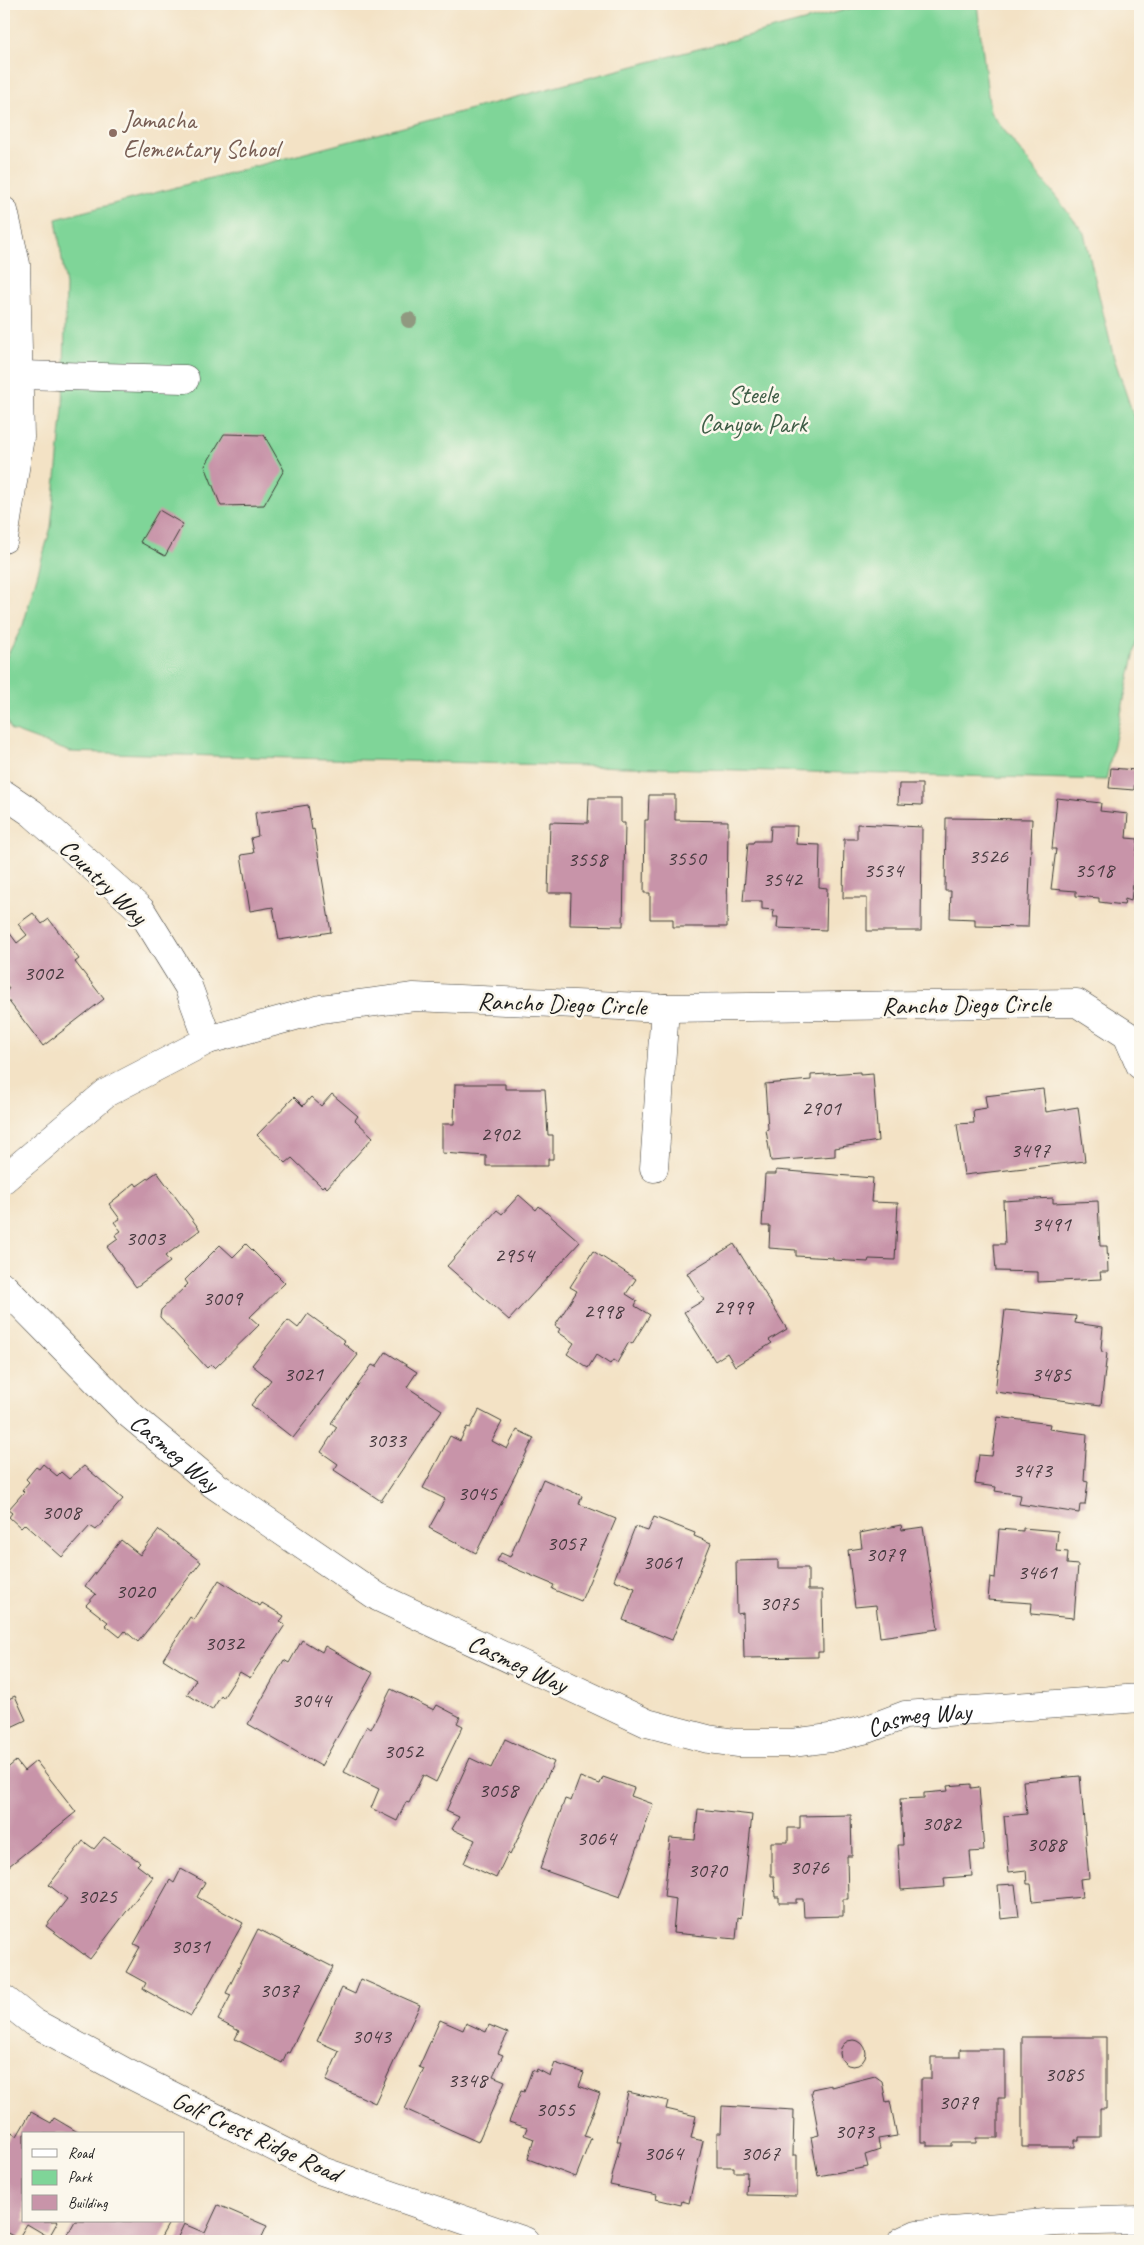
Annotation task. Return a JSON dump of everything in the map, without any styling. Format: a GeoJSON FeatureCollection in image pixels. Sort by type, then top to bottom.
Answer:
{"type":"FeatureCollection","features":[{"type":"Feature","properties":{"kind":"street"},"geometry":{"type":"LineString","coordinates":[[4,210],[16,264],[20,437],[4,539]]}},
{"type":"Feature","properties":{"kind":"street"},"geometry":{"type":"LineString","coordinates":[[19,376],[185,379]]}},
{"type":"Feature","properties":{"kind":"street","name":"Country Way"},"geometry":{"type":"LineString","coordinates":[[4,794],[32,814],[141,910],[188,986],[208,1040]]}},
{"type":"Feature","properties":{"kind":"street","name":"Rancho Diego Circle"},"geometry":{"type":"LineString","coordinates":[[4,1179],[106,1093],[208,1040],[320,1009],[414,997],[665,1008],[1077,1003],[1127,1035],[1140,1064]]}},
{"type":"Feature","properties":{"kind":"street"},"geometry":{"type":"LineString","coordinates":[[654,1168],[665,1008]]}},
{"type":"Feature","properties":{"kind":"street","name":"Casmeg Way"},"geometry":{"type":"LineString","coordinates":[[4,1287],[128,1413],[213,1484],[370,1592],[422,1619],[647,1723],[708,1739],[737,1743],[792,1743],[830,1738],[868,1729],[905,1715],[1140,1698]]}},
{"type":"Feature","properties":{"kind":"street","name":"Golf Crest Ridge Road"},"geometry":{"type":"LineString","coordinates":[[4,1999],[33,2022],[127,2074],[322,2171],[525,2241]]}},
{"type":"Feature","properties":{"kind":"street"},"geometry":{"type":"LineString","coordinates":[[902,2241],[917,2234],[1056,2222],[1140,2220]]}},
{"type":"Feature","properties":{"kind":"green space","name":"Steele Canyon Park"},"geometry":{"type":"Polygon","coordinates":[[[868,4],[977,4],[990,112],[1084,233],[1114,358],[1140,435],[1140,629],[1106,780],[70,752],[11,730],[4,713],[4,662],[23,625],[51,527],[63,408],[66,286],[56,219],[868,4]]]}},
{"type":"Feature","properties":{"kind":"building"},"geometry":{"type":"Polygon","coordinates":[[[224,434],[264,435],[284,470],[264,505],[221,506],[205,466],[224,434]]]}},
{"type":"Feature","properties":{"kind":"building"},"geometry":{"type":"Polygon","coordinates":[[[159,510],[183,524],[165,556],[140,542],[159,510]]]}},
{"type":"Feature","properties":{"kind":"building"},"geometry":{"type":"Polygon","coordinates":[[[1111,768],[1136,770],[1134,790],[1109,788],[1111,768]]]}},
{"type":"Feature","properties":{"kind":"building"},"geometry":{"type":"Polygon","coordinates":[[[899,784],[922,784],[922,805],[898,804],[899,784]]]}},
{"type":"Feature","properties":{"kind":"building"},"geometry":{"type":"Polygon","coordinates":[[[649,795],[675,795],[675,820],[728,821],[727,927],[673,927],[673,919],[650,919],[650,893],[644,893],[645,820],[648,820],[649,795]]]}},
{"type":"Feature","properties":{"kind":"building"},"geometry":{"type":"Polygon","coordinates":[[[589,798],[621,798],[621,823],[625,823],[623,926],[570,925],[571,893],[548,893],[550,822],[588,823],[589,798]]]}},
{"type":"Feature","properties":{"kind":"building"},"geometry":{"type":"Polygon","coordinates":[[[1057,798],[1101,803],[1100,811],[1128,814],[1126,838],[1138,839],[1131,901],[1125,899],[1124,905],[1099,902],[1099,898],[1076,896],[1076,891],[1051,889],[1056,849],[1052,849],[1057,798]]]}},
{"type":"Feature","properties":{"kind":"building"},"geometry":{"type":"Polygon","coordinates":[[[308,805],[312,830],[314,829],[331,932],[279,940],[273,907],[250,911],[241,855],[254,853],[251,838],[258,836],[255,813],[308,805]]]}},
{"type":"Feature","properties":{"kind":"building"},"geometry":{"type":"Polygon","coordinates":[[[946,818],[1032,819],[1028,927],[975,926],[975,919],[950,918],[951,891],[945,891],[946,818]]]}},
{"type":"Feature","properties":{"kind":"building"},"geometry":{"type":"Polygon","coordinates":[[[857,824],[922,827],[921,931],[867,931],[867,898],[843,898],[844,839],[857,839],[857,824]]]}},
{"type":"Feature","properties":{"kind":"building"},"geometry":{"type":"Polygon","coordinates":[[[771,826],[797,826],[796,844],[820,845],[819,887],[827,888],[826,930],[777,928],[778,917],[773,917],[774,910],[762,909],[762,901],[743,901],[748,843],[770,841],[771,826]]]}},
{"type":"Feature","properties":{"kind":"building"},"geometry":{"type":"Polygon","coordinates":[[[33,913],[42,924],[49,919],[79,959],[75,962],[104,999],[43,1046],[4,995],[9,988],[4,982],[4,930],[6,928],[17,943],[27,935],[18,924],[33,913]]]}},
{"type":"Feature","properties":{"kind":"building"},"geometry":{"type":"Polygon","coordinates":[[[860,1072],[860,1075],[873,1074],[878,1141],[835,1148],[835,1156],[771,1161],[766,1130],[768,1129],[765,1084],[811,1080],[811,1075],[860,1072]]]}},
{"type":"Feature","properties":{"kind":"building"},"geometry":{"type":"Polygon","coordinates":[[[455,1084],[505,1084],[505,1089],[545,1089],[548,1135],[553,1135],[553,1159],[548,1159],[548,1166],[486,1166],[486,1156],[442,1153],[442,1124],[454,1124],[455,1084]]]}},
{"type":"Feature","properties":{"kind":"building"},"geometry":{"type":"Polygon","coordinates":[[[1043,1089],[1046,1112],[1078,1107],[1085,1161],[964,1175],[957,1124],[974,1123],[973,1110],[987,1108],[985,1096],[1043,1089]]]}},
{"type":"Feature","properties":{"kind":"building"},"geometry":{"type":"Polygon","coordinates":[[[332,1094],[358,1116],[355,1120],[373,1137],[327,1188],[324,1185],[322,1187],[292,1158],[286,1163],[257,1135],[294,1097],[303,1106],[311,1097],[321,1106],[332,1094]]]}},
{"type":"Feature","properties":{"kind":"building"},"geometry":{"type":"Polygon","coordinates":[[[776,1170],[873,1178],[871,1202],[898,1203],[895,1260],[869,1259],[868,1262],[833,1260],[833,1258],[796,1256],[796,1250],[769,1248],[770,1226],[762,1226],[765,1174],[776,1174],[776,1170]]]}},
{"type":"Feature","properties":{"kind":"building"},"geometry":{"type":"Polygon","coordinates":[[[157,1172],[200,1230],[165,1256],[170,1262],[136,1287],[107,1247],[118,1239],[115,1235],[121,1231],[114,1222],[120,1219],[109,1204],[135,1183],[137,1186],[157,1172]]]}},
{"type":"Feature","properties":{"kind":"building"},"geometry":{"type":"Polygon","coordinates":[[[519,1195],[536,1210],[539,1206],[580,1242],[509,1320],[447,1266],[497,1210],[502,1214],[519,1195]]]}},
{"type":"Feature","properties":{"kind":"building"},"geometry":{"type":"Polygon","coordinates":[[[1053,1198],[1053,1203],[1098,1201],[1100,1246],[1107,1246],[1108,1272],[1100,1272],[1101,1279],[1038,1282],[1038,1272],[996,1271],[994,1244],[1005,1244],[1003,1201],[1053,1198]]]}},
{"type":"Feature","properties":{"kind":"building"},"geometry":{"type":"Polygon","coordinates":[[[246,1244],[285,1283],[250,1317],[259,1325],[215,1368],[211,1364],[207,1368],[160,1317],[161,1310],[188,1284],[185,1280],[220,1245],[233,1257],[246,1244]]]}},
{"type":"Feature","properties":{"kind":"building"},"geometry":{"type":"Polygon","coordinates":[[[734,1244],[787,1329],[769,1340],[772,1343],[735,1366],[727,1353],[715,1361],[684,1312],[704,1300],[687,1273],[734,1244]]]}},
{"type":"Feature","properties":{"kind":"building"},"geometry":{"type":"Polygon","coordinates":[[[593,1251],[636,1279],[626,1294],[637,1301],[635,1306],[650,1315],[632,1344],[629,1342],[617,1363],[613,1360],[610,1364],[596,1355],[588,1368],[567,1354],[574,1343],[558,1332],[560,1329],[555,1326],[577,1291],[570,1287],[593,1251]]]}},
{"type":"Feature","properties":{"kind":"building"},"geometry":{"type":"Polygon","coordinates":[[[1005,1310],[1076,1316],[1075,1323],[1103,1327],[1101,1348],[1102,1352],[1107,1353],[1101,1405],[995,1392],[1005,1310]]]}},
{"type":"Feature","properties":{"kind":"building"},"geometry":{"type":"Polygon","coordinates":[[[308,1314],[345,1341],[343,1343],[358,1355],[293,1438],[251,1405],[271,1380],[252,1365],[288,1320],[298,1328],[308,1314]]]}},
{"type":"Feature","properties":{"kind":"building"},"geometry":{"type":"Polygon","coordinates":[[[386,1352],[417,1372],[407,1387],[442,1410],[381,1501],[334,1470],[338,1464],[321,1452],[337,1427],[331,1423],[372,1365],[376,1367],[386,1352]]]}},
{"type":"Feature","properties":{"kind":"building"},"geometry":{"type":"Polygon","coordinates":[[[479,1410],[502,1422],[492,1441],[507,1449],[517,1430],[534,1438],[476,1553],[429,1528],[445,1499],[423,1488],[450,1436],[460,1441],[467,1427],[470,1428],[479,1410]]]}},
{"type":"Feature","properties":{"kind":"building"},"geometry":{"type":"Polygon","coordinates":[[[998,1417],[1050,1424],[1049,1429],[1087,1434],[1084,1481],[1088,1482],[1085,1505],[1080,1505],[1079,1513],[1019,1504],[1021,1495],[995,1491],[996,1487],[975,1484],[979,1455],[992,1456],[998,1417]]]}},
{"type":"Feature","properties":{"kind":"building"},"geometry":{"type":"Polygon","coordinates":[[[43,1464],[57,1476],[61,1472],[69,1479],[84,1466],[123,1499],[96,1530],[90,1526],[62,1557],[25,1524],[21,1528],[9,1517],[12,1513],[8,1510],[24,1492],[22,1490],[29,1482],[26,1479],[36,1467],[39,1469],[43,1464]]]}},
{"type":"Feature","properties":{"kind":"building"},"geometry":{"type":"Polygon","coordinates":[[[543,1479],[582,1496],[579,1504],[616,1519],[581,1601],[552,1589],[554,1585],[497,1561],[501,1553],[510,1557],[543,1479]]]}},
{"type":"Feature","properties":{"kind":"building"},"geometry":{"type":"Polygon","coordinates":[[[654,1517],[695,1533],[694,1536],[711,1543],[672,1640],[623,1620],[635,1588],[614,1580],[635,1527],[648,1531],[654,1517]]]}},
{"type":"Feature","properties":{"kind":"building"},"geometry":{"type":"Polygon","coordinates":[[[901,1525],[902,1530],[923,1527],[938,1629],[880,1637],[876,1605],[855,1607],[848,1550],[862,1548],[860,1533],[901,1525]]]}},
{"type":"Feature","properties":{"kind":"building"},"geometry":{"type":"Polygon","coordinates":[[[1023,1528],[1058,1531],[1056,1551],[1068,1552],[1067,1564],[1078,1565],[1074,1618],[1031,1614],[1032,1603],[988,1600],[990,1577],[995,1578],[999,1529],[1023,1531],[1023,1528]]]}},
{"type":"Feature","properties":{"kind":"building"},"geometry":{"type":"Polygon","coordinates":[[[159,1530],[201,1562],[138,1642],[125,1631],[120,1637],[105,1625],[108,1622],[86,1605],[96,1594],[85,1586],[121,1540],[140,1555],[159,1530]]]}},
{"type":"Feature","properties":{"kind":"building"},"geometry":{"type":"Polygon","coordinates":[[[778,1560],[778,1568],[808,1568],[808,1590],[822,1590],[823,1652],[818,1652],[818,1657],[744,1658],[743,1613],[737,1614],[736,1561],[778,1560]]]}},
{"type":"Feature","properties":{"kind":"building"},"geometry":{"type":"Polygon","coordinates":[[[219,1580],[260,1606],[262,1603],[284,1616],[280,1622],[285,1625],[250,1678],[240,1672],[223,1698],[221,1696],[212,1710],[187,1694],[196,1680],[163,1659],[190,1617],[194,1620],[219,1580]]]}},
{"type":"Feature","properties":{"kind":"building"},"geometry":{"type":"Polygon","coordinates":[[[302,1640],[322,1652],[325,1646],[373,1673],[321,1766],[248,1724],[284,1660],[289,1663],[302,1640]]]}},
{"type":"Feature","properties":{"kind":"building"},"geometry":{"type":"Polygon","coordinates":[[[391,1689],[434,1710],[437,1705],[460,1717],[457,1723],[463,1726],[436,1782],[423,1775],[409,1803],[406,1802],[397,1821],[371,1808],[379,1789],[344,1772],[367,1726],[371,1729],[391,1689]]]}},
{"type":"Feature","properties":{"kind":"building"},"geometry":{"type":"Polygon","coordinates":[[[15,1696],[26,1720],[9,1728],[10,1730],[4,1733],[4,1701],[15,1696]]]}},
{"type":"Feature","properties":{"kind":"building"},"geometry":{"type":"Polygon","coordinates":[[[505,1739],[554,1762],[510,1855],[508,1853],[496,1878],[464,1863],[475,1840],[452,1829],[459,1817],[446,1811],[470,1758],[491,1768],[505,1739]]]}},
{"type":"Feature","properties":{"kind":"building"},"geometry":{"type":"Polygon","coordinates":[[[16,1761],[24,1771],[36,1761],[76,1812],[4,1870],[4,1771],[16,1761]]]}},
{"type":"Feature","properties":{"kind":"building"},"geometry":{"type":"Polygon","coordinates":[[[1080,1776],[1089,1878],[1080,1879],[1082,1897],[1033,1902],[1031,1884],[1027,1884],[1026,1870],[1009,1872],[1004,1816],[1027,1814],[1023,1781],[1080,1776]]]}},
{"type":"Feature","properties":{"kind":"building"},"geometry":{"type":"Polygon","coordinates":[[[580,1777],[600,1784],[603,1777],[634,1788],[631,1796],[653,1804],[620,1897],[540,1869],[565,1799],[571,1801],[580,1777]]]}},
{"type":"Feature","properties":{"kind":"building"},"geometry":{"type":"Polygon","coordinates":[[[971,1784],[971,1788],[979,1787],[984,1851],[970,1852],[972,1876],[944,1878],[945,1887],[901,1890],[898,1845],[903,1845],[900,1799],[924,1798],[924,1793],[948,1791],[947,1786],[971,1784]]]}},
{"type":"Feature","properties":{"kind":"building"},"geometry":{"type":"Polygon","coordinates":[[[698,1809],[752,1815],[741,1918],[738,1917],[736,1939],[673,1933],[676,1899],[664,1897],[670,1838],[695,1840],[698,1809]]]}},
{"type":"Feature","properties":{"kind":"building"},"geometry":{"type":"Polygon","coordinates":[[[851,1815],[852,1856],[847,1856],[848,1899],[843,1899],[843,1916],[804,1917],[803,1899],[796,1899],[796,1903],[779,1903],[779,1897],[775,1897],[774,1876],[771,1876],[771,1842],[788,1842],[788,1828],[800,1828],[800,1816],[851,1815]]]}},
{"type":"Feature","properties":{"kind":"building"},"geometry":{"type":"Polygon","coordinates":[[[104,1837],[140,1862],[137,1865],[153,1877],[90,1959],[46,1926],[67,1899],[49,1885],[83,1841],[94,1849],[104,1837]]]}},
{"type":"Feature","properties":{"kind":"building"},"geometry":{"type":"Polygon","coordinates":[[[181,1869],[205,1882],[197,1897],[243,1923],[191,2016],[143,1989],[146,1983],[126,1972],[140,1947],[134,1944],[170,1880],[174,1883],[181,1869]]]}},
{"type":"Feature","properties":{"kind":"building"},"geometry":{"type":"Polygon","coordinates":[[[1015,1884],[1019,1917],[1001,1919],[998,1885],[1015,1884]]]}},
{"type":"Feature","properties":{"kind":"building"},"geometry":{"type":"Polygon","coordinates":[[[258,1929],[333,1967],[282,2063],[235,2039],[239,2031],[218,2020],[231,1995],[226,1993],[258,1929]]]}},
{"type":"Feature","properties":{"kind":"building"},"geometry":{"type":"Polygon","coordinates":[[[361,1979],[420,2005],[375,2103],[326,2081],[339,2051],[317,2041],[342,1988],[355,1994],[361,1979]]]}},
{"type":"Feature","properties":{"kind":"building"},"geometry":{"type":"Polygon","coordinates":[[[440,2020],[463,2030],[466,2023],[486,2032],[489,2025],[508,2033],[498,2053],[503,2055],[493,2076],[505,2081],[478,2142],[405,2109],[424,2069],[419,2067],[440,2020]]]}},
{"type":"Feature","properties":{"kind":"building"},"geometry":{"type":"Polygon","coordinates":[[[1022,2037],[1106,2037],[1106,2109],[1100,2109],[1100,2137],[1079,2137],[1079,2140],[1075,2140],[1075,2147],[1022,2147],[1022,2037]]]}},
{"type":"Feature","properties":{"kind":"building"},"geometry":{"type":"Polygon","coordinates":[[[853,2040],[862,2044],[866,2053],[862,2062],[853,2066],[844,2062],[840,2053],[844,2044],[853,2040]]]}},
{"type":"Feature","properties":{"kind":"building"},"geometry":{"type":"Polygon","coordinates":[[[960,2049],[1005,2049],[1005,2098],[998,2098],[998,2138],[976,2138],[976,2143],[952,2143],[952,2146],[927,2146],[927,2142],[921,2142],[921,2079],[931,2079],[931,2057],[960,2057],[960,2049]]]}},
{"type":"Feature","properties":{"kind":"building"},"geometry":{"type":"Polygon","coordinates":[[[555,2063],[584,2073],[579,2086],[600,2094],[584,2136],[591,2138],[576,2177],[528,2159],[534,2139],[524,2135],[527,2128],[509,2122],[521,2091],[524,2092],[532,2070],[536,2072],[537,2069],[550,2076],[555,2063]]]}},
{"type":"Feature","properties":{"kind":"building"},"geometry":{"type":"Polygon","coordinates":[[[875,2076],[882,2081],[886,2102],[890,2101],[897,2136],[878,2139],[880,2150],[865,2155],[868,2167],[818,2176],[811,2137],[819,2135],[812,2089],[831,2085],[831,2087],[875,2076]]]}},
{"type":"Feature","properties":{"kind":"building"},"geometry":{"type":"Polygon","coordinates":[[[628,2092],[668,2101],[666,2109],[696,2116],[691,2138],[703,2141],[689,2203],[682,2201],[681,2205],[656,2199],[657,2195],[610,2185],[621,2141],[617,2141],[628,2092]]]}},
{"type":"Feature","properties":{"kind":"building"},"geometry":{"type":"Polygon","coordinates":[[[722,2106],[794,2110],[793,2155],[797,2155],[797,2196],[746,2195],[747,2172],[734,2172],[734,2167],[717,2167],[717,2133],[721,2133],[722,2106]]]}},
{"type":"Feature","properties":{"kind":"building"},"geometry":{"type":"Polygon","coordinates":[[[31,2112],[51,2123],[54,2118],[78,2132],[22,2132],[22,2222],[57,2222],[49,2237],[27,2224],[18,2239],[4,2231],[4,2146],[12,2132],[17,2136],[31,2112]]]}},
{"type":"Feature","properties":{"kind":"building"},"geometry":{"type":"Polygon","coordinates":[[[218,2205],[267,2226],[260,2241],[176,2241],[184,2224],[205,2233],[218,2205]]]}},
{"type":"Feature","properties":{"kind":"building"},"geometry":{"type":"Polygon","coordinates":[[[74,2222],[169,2222],[159,2241],[64,2241],[74,2222]]]}},
{"type":"Feature","properties":{"kind":"place","name":"Jamacha Elementary School"},"geometry":{"type":"Point","coordinates":[113,133]}}]}
